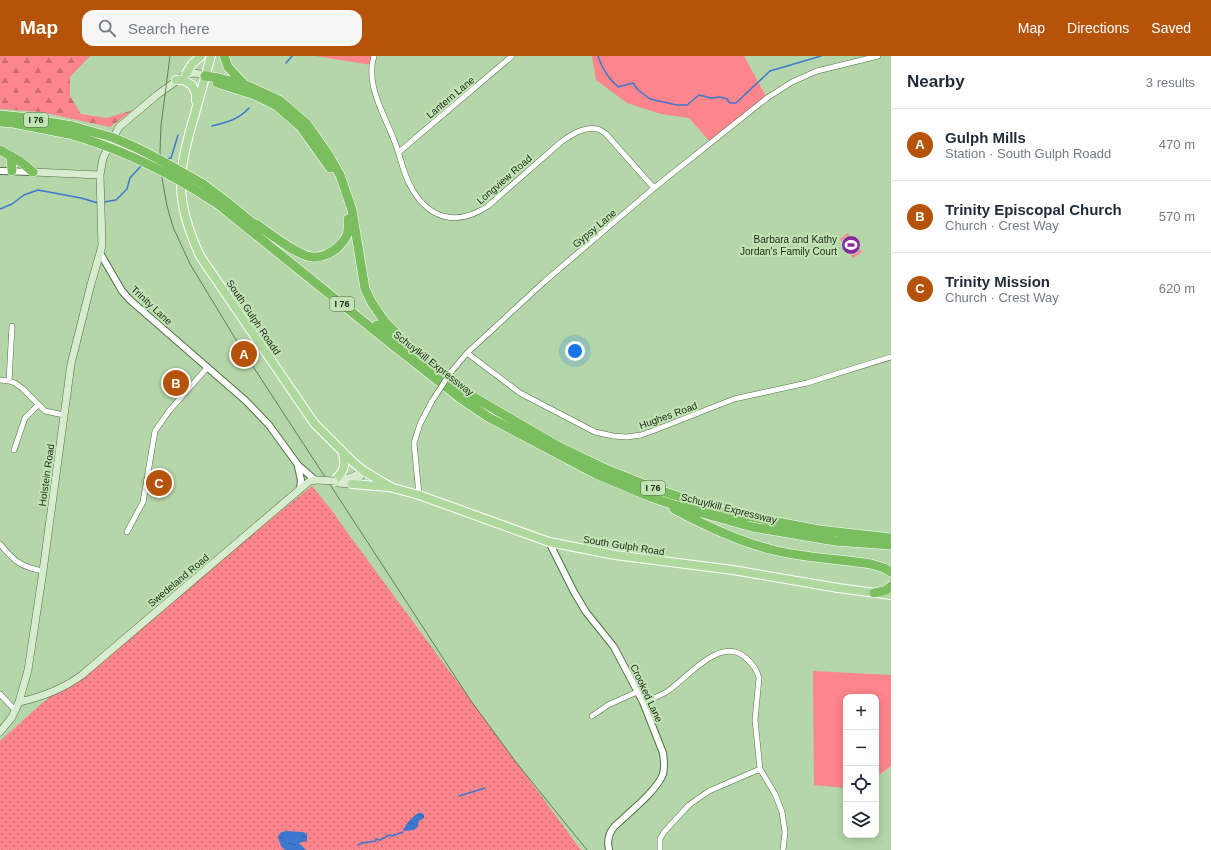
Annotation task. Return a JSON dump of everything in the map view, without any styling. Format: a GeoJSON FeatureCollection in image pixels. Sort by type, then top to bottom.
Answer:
{"type":"FeatureCollection","features":[{"type":"Feature","properties":{"kind":"highway"},"geometry":{"type":"LineString","coordinates":[[224,56],[232,72],[246,85]]}},
{"type":"Feature","properties":{"kind":"highway"},"geometry":{"type":"LineString","coordinates":[[205,76],[246,85],[280,100],[307,124],[328,154],[340,176],[352,210],[365,289],[372,303],[386,322],[405,343],[439,373]]}},
{"type":"Feature","properties":{"kind":"highway"},"geometry":{"type":"LineString","coordinates":[[205,76],[217,83],[255,95],[277,106],[300,126],[336,176],[347,213],[349,230],[345,240],[335,250],[323,256],[305,256],[240,213]]}},
{"type":"Feature","properties":{"kind":"highway","name":"Schuylkill Expressway"},"geometry":{"type":"LineString","coordinates":[[0,115],[20,117],[70,130],[136,157],[200,187],[240,213],[310,271],[439,373],[472,396],[556,444],[608,470],[656,489],[725,512],[790,525],[861,536],[891,538]]}},
{"type":"Feature","properties":{"kind":"highway","name":"Schuylkill Expressway"},"geometry":{"type":"LineString","coordinates":[[0,122],[70,130]]}},
{"type":"Feature","properties":{"kind":"highway"},"geometry":{"type":"LineString","coordinates":[[0,150],[33,172]]}},
{"type":"Feature","properties":{"kind":"highway"},"geometry":{"type":"LineString","coordinates":[[11,156],[12,171]]}},
{"type":"Feature","properties":{"kind":"highway","name":"Schuylkill Expressway"},"geometry":{"type":"LineString","coordinates":[[200,187],[390,343],[460,398],[488,417],[548,450],[596,474],[651,497],[723,519],[783,533],[835,541],[891,545]]}},
{"type":"Feature","properties":{"kind":"highway"},"geometry":{"type":"LineString","coordinates":[[651,497],[691,518],[762,547],[782,552],[871,564],[880,566],[891,572]]}},
{"type":"Feature","properties":{"kind":"highway"},"geometry":{"type":"LineString","coordinates":[[874,593],[886,590],[891,586]]}},
{"type":"Feature","properties":{"kind":"main road"},"geometry":{"type":"LineString","coordinates":[[186,74],[192,64],[201,56]]}},
{"type":"Feature","properties":{"kind":"main road"},"geometry":{"type":"LineString","coordinates":[[196,107],[211,56]]}},
{"type":"Feature","properties":{"kind":"main road"},"geometry":{"type":"LineString","coordinates":[[100,253],[102,227],[99,193],[100,175],[103,158],[119,127],[176,80],[186,74],[196,73],[205,76]]}},
{"type":"Feature","properties":{"kind":"main road"},"geometry":{"type":"LineString","coordinates":[[176,80],[183,80],[192,85],[196,94],[196,107]]}},
{"type":"Feature","properties":{"kind":"main road","name":"South Gulph Roadd"},"geometry":{"type":"LineString","coordinates":[[196,107],[185,148],[182,164],[181,186],[183,203],[192,238],[200,256],[314,423],[343,453],[364,471]]}},
{"type":"Feature","properties":{"kind":"main road"},"geometry":{"type":"LineString","coordinates":[[33,172],[100,175]]}},
{"type":"Feature","properties":{"kind":"main road","name":"Holstein Road"},"geometry":{"type":"LineString","coordinates":[[19,702],[28,670],[71,364],[90,284],[100,253]]}},
{"type":"Feature","properties":{"kind":"main road"},"geometry":{"type":"LineString","coordinates":[[335,482],[345,467],[343,453]]}},
{"type":"Feature","properties":{"kind":"main road"},"geometry":{"type":"LineString","coordinates":[[335,482],[352,478],[364,471]]}},
{"type":"Feature","properties":{"kind":"main road"},"geometry":{"type":"LineString","coordinates":[[352,484],[360,479],[364,471]]}},
{"type":"Feature","properties":{"kind":"main road","name":"South Gulph Road"},"geometry":{"type":"LineString","coordinates":[[364,471],[393,488],[419,495],[549,542],[615,555],[733,570],[891,595]]}},
{"type":"Feature","properties":{"kind":"main road"},"geometry":{"type":"LineString","coordinates":[[316,480],[393,488]]}},
{"type":"Feature","properties":{"kind":"main road","name":"Swedeland Road"},"geometry":{"type":"LineString","coordinates":[[19,702],[40,697],[60,688],[82,675],[300,489],[310,481],[316,480]]}},
{"type":"Feature","properties":{"kind":"main road"},"geometry":{"type":"LineString","coordinates":[[0,732],[12,717],[19,702]]}},
{"type":"Feature","properties":{"kind":"street","name":"Longview Road"},"geometry":{"type":"LineString","coordinates":[[374,56],[371,65],[372,79],[376,94],[399,152],[408,181],[416,197],[427,208],[440,215],[451,218],[461,218],[480,211],[488,206],[561,142],[573,134],[584,130],[597,129],[606,134],[654,188]]}},
{"type":"Feature","properties":{"kind":"street","name":"Lantern Lane"},"geometry":{"type":"LineString","coordinates":[[399,152],[512,56]]}},
{"type":"Feature","properties":{"kind":"street","name":"Gypsy Lane"},"geometry":{"type":"LineString","coordinates":[[419,495],[414,443],[420,424],[432,401],[451,372],[467,352],[544,282],[654,188],[767,98],[792,82],[817,71],[878,56]]}},
{"type":"Feature","properties":{"kind":"street"},"geometry":{"type":"LineString","coordinates":[[0,171],[33,172]]}},
{"type":"Feature","properties":{"kind":"street","name":"Trinity Lane"},"geometry":{"type":"LineString","coordinates":[[100,253],[122,291],[246,401],[269,425],[298,465],[316,480]]}},
{"type":"Feature","properties":{"kind":"street"},"geometry":{"type":"LineString","coordinates":[[9,381],[12,326]]}},
{"type":"Feature","properties":{"kind":"street","name":"Hughes Road"},"geometry":{"type":"LineString","coordinates":[[467,352],[520,393],[594,432],[627,437],[641,435],[734,399],[807,383],[891,357]]}},
{"type":"Feature","properties":{"kind":"street"},"geometry":{"type":"LineString","coordinates":[[127,532],[143,502],[155,431],[169,411],[207,368]]}},
{"type":"Feature","properties":{"kind":"street"},"geometry":{"type":"LineString","coordinates":[[0,380],[15,383],[45,411],[64,415]]}},
{"type":"Feature","properties":{"kind":"street"},"geometry":{"type":"LineString","coordinates":[[14,450],[25,418],[38,405]]}},
{"type":"Feature","properties":{"kind":"street"},"geometry":{"type":"LineString","coordinates":[[298,465],[301,480],[300,489]]}},
{"type":"Feature","properties":{"kind":"street","name":"Crooked Lane"},"geometry":{"type":"LineString","coordinates":[[549,542],[574,592],[586,612],[614,647],[642,702],[663,753],[663,774],[655,787],[614,826],[608,838],[609,850]]}},
{"type":"Feature","properties":{"kind":"street"},"geometry":{"type":"LineString","coordinates":[[0,544],[12,558],[22,565],[43,571]]}},
{"type":"Feature","properties":{"kind":"street"},"geometry":{"type":"LineString","coordinates":[[642,702],[653,699],[662,694],[713,655],[723,651],[731,651],[743,655],[755,668],[759,678],[755,720],[760,769],[775,794],[782,812],[785,832],[783,850]]}},
{"type":"Feature","properties":{"kind":"street"},"geometry":{"type":"LineString","coordinates":[[592,716],[608,705],[637,692]]}},
{"type":"Feature","properties":{"kind":"street"},"geometry":{"type":"LineString","coordinates":[[0,694],[15,710]]}},
{"type":"Feature","properties":{"kind":"street"},"geometry":{"type":"LineString","coordinates":[[660,850],[660,838],[689,805],[710,791],[760,769]]}},
{"type":"Feature","properties":{"kind":"green space"},"geometry":{"type":"Polygon","coordinates":[[[0,56],[90,56],[70,77],[70,96],[81,114],[107,118],[133,110],[110,127],[41,112],[0,109],[0,56]]]}},
{"type":"Feature","properties":{"kind":"green space"},"geometry":{"type":"Polygon","coordinates":[[[316,56],[374,56],[371,65],[316,56]]]}},
{"type":"Feature","properties":{"kind":"green space"},"geometry":{"type":"Polygon","coordinates":[[[592,56],[744,56],[767,98],[711,143],[689,118],[661,114],[627,103],[596,80],[592,56]]]}},
{"type":"Feature","properties":{"kind":"green space","name":"Barbara and Kathy Jordan's Family Court"},"geometry":{"type":"Polygon","coordinates":[[[848,233],[862,252],[853,258],[840,239],[848,233]]]}},
{"type":"Feature","properties":{"kind":"green space"},"geometry":{"type":"Polygon","coordinates":[[[312,486],[334,513],[581,850],[0,850],[0,741],[40,705],[312,486]]]}},
{"type":"Feature","properties":{"kind":"green space"},"geometry":{"type":"Polygon","coordinates":[[[813,671],[891,675],[891,766],[879,775],[879,694],[843,694],[843,788],[814,785],[813,671]]]}},
{"type":"Feature","properties":{"kind":"water"},"geometry":{"type":"Polygon","coordinates":[[[418,813],[422,813],[424,818],[419,821],[417,828],[404,831],[403,830],[408,823],[418,813]]]}},
{"type":"Feature","properties":{"kind":"water"},"geometry":{"type":"Polygon","coordinates":[[[285,831],[303,832],[307,834],[307,841],[299,843],[306,850],[285,850],[281,846],[278,837],[280,833],[285,831]]]}},
{"type":"Feature","properties":{"kind":"waterway"},"geometry":{"type":"LineString","coordinates":[[286,63],[292,56]]}},
{"type":"Feature","properties":{"kind":"waterway"},"geometry":{"type":"LineString","coordinates":[[598,56],[606,73],[618,87],[633,83],[638,90],[650,99],[677,105],[687,105],[699,95],[711,98],[720,97],[727,99],[730,103],[736,103],[770,71],[821,56]]}},
{"type":"Feature","properties":{"kind":"waterway"},"geometry":{"type":"LineString","coordinates":[[212,126],[236,118],[249,108]]}},
{"type":"Feature","properties":{"kind":"waterway"},"geometry":{"type":"LineString","coordinates":[[167,159],[171,158],[178,135]]}},
{"type":"Feature","properties":{"kind":"waterway"},"geometry":{"type":"LineString","coordinates":[[104,202],[116,200],[127,189],[130,178],[141,166]]}},
{"type":"Feature","properties":{"kind":"waterway"},"geometry":{"type":"LineString","coordinates":[[0,209],[12,204],[24,195],[38,190],[81,198],[98,203]]}},
{"type":"Feature","properties":{"kind":"waterway"},"geometry":{"type":"LineString","coordinates":[[459,796],[485,788]]}},
{"type":"Feature","properties":{"kind":"waterway"},"geometry":{"type":"LineString","coordinates":[[358,845],[376,841],[376,839],[380,840],[389,835],[392,836],[403,832]]}},
{"type":"Feature","properties":{"kind":"tram line"},"geometry":{"type":"LineString","coordinates":[[170,56],[161,126],[160,151],[162,178],[167,206],[173,227],[190,264],[241,348],[471,701],[515,761],[587,850]]}},
{"type":"Feature","properties":{"kind":"place","name":"Barbara and Kathy Jordan's Family Court"},"geometry":{"type":"Point","coordinates":[851,245]}},
{"type":"Feature","properties":{"kind":"place","name":"Gulph Mills"},"geometry":{"type":"Point","coordinates":[244,354]}},
{"type":"Feature","properties":{"kind":"place","name":"Trinity Episcopal Church"},"geometry":{"type":"Point","coordinates":[176,383]}},
{"type":"Feature","properties":{"kind":"place","name":"Trinity Mission"},"geometry":{"type":"Point","coordinates":[159,483]}}]}
